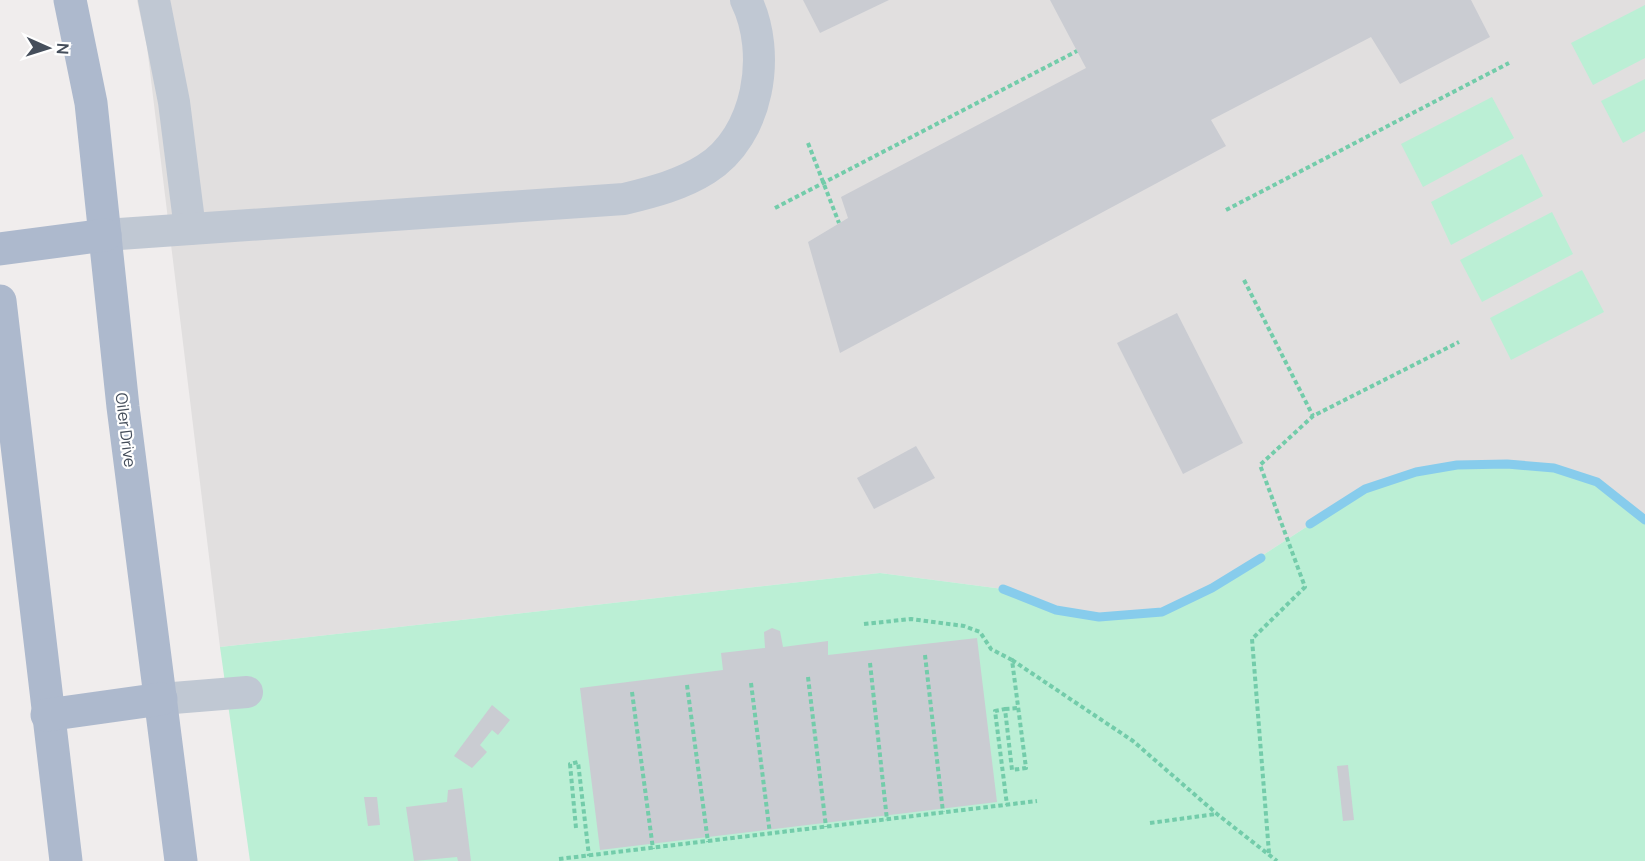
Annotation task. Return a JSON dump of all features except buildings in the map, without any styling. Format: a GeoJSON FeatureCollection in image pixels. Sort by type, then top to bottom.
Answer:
{"type":"FeatureCollection","features":[{"type":"Feature","properties":{"kind":"main road","name":"Oiler Drive"},"geometry":{"type":"LineString","coordinates":[[70,0],[91,103],[123,407],[181,861]]}},
{"type":"Feature","properties":{"kind":"main road"},"geometry":{"type":"LineString","coordinates":[[0,249],[105,235]]}},
{"type":"Feature","properties":{"kind":"main road"},"geometry":{"type":"LineString","coordinates":[[0,301],[66,861]]}},
{"type":"Feature","properties":{"kind":"main road"},"geometry":{"type":"LineString","coordinates":[[48,715],[161,699]]}},
{"type":"Feature","properties":{"kind":"lane"},"geometry":{"type":"LineString","coordinates":[[154,0],[174,102],[190,229]]}},
{"type":"Feature","properties":{"kind":"lane"},"geometry":{"type":"LineString","coordinates":[[105,235],[624,199],[672,186],[707,168],[735,141],[748,112],[759,75],[761,47],[755,18],[746,0]]}},
{"type":"Feature","properties":{"kind":"lane"},"geometry":{"type":"LineString","coordinates":[[161,699],[248,692]]}},
{"type":"Feature","properties":{"kind":"path"},"geometry":{"type":"LineString","coordinates":[[775,208],[1077,51]]}},
{"type":"Feature","properties":{"kind":"path"},"geometry":{"type":"LineString","coordinates":[[1226,210],[1509,63]]}},
{"type":"Feature","properties":{"kind":"path"},"geometry":{"type":"LineString","coordinates":[[808,143],[839,223]]}},
{"type":"Feature","properties":{"kind":"path"},"geometry":{"type":"LineString","coordinates":[[1244,280],[1313,416]]}},
{"type":"Feature","properties":{"kind":"path"},"geometry":{"type":"LineString","coordinates":[[1269,853],[1252,639],[1305,587],[1260,465],[1313,416],[1459,342]]}},
{"type":"Feature","properties":{"kind":"path"},"geometry":{"type":"LineString","coordinates":[[864,624],[919,619],[963,626],[980,632],[991,649],[1012,660],[1132,741],[1216,814],[1277,861]]}},
{"type":"Feature","properties":{"kind":"path"},"geometry":{"type":"LineString","coordinates":[[925,655],[943,813]]}},
{"type":"Feature","properties":{"kind":"path"},"geometry":{"type":"LineString","coordinates":[[1005,709],[1012,770],[1026,768],[1012,660]]}},
{"type":"Feature","properties":{"kind":"path"},"geometry":{"type":"LineString","coordinates":[[870,663],[887,820]]}},
{"type":"Feature","properties":{"kind":"path"},"geometry":{"type":"LineString","coordinates":[[808,677],[826,827]]}},
{"type":"Feature","properties":{"kind":"path"},"geometry":{"type":"LineString","coordinates":[[751,683],[770,834]]}},
{"type":"Feature","properties":{"kind":"path"},"geometry":{"type":"LineString","coordinates":[[687,685],[708,842]]}},
{"type":"Feature","properties":{"kind":"path"},"geometry":{"type":"LineString","coordinates":[[632,692],[654,849]]}},
{"type":"Feature","properties":{"kind":"path"},"geometry":{"type":"LineString","coordinates":[[1007,805],[995,711],[1018,708]]}},
{"type":"Feature","properties":{"kind":"path"},"geometry":{"type":"LineString","coordinates":[[576,828],[570,764],[578,762],[589,856]]}},
{"type":"Feature","properties":{"kind":"path"},"geometry":{"type":"LineString","coordinates":[[559,859],[1037,801]]}},
{"type":"Feature","properties":{"kind":"path"},"geometry":{"type":"LineString","coordinates":[[1150,823],[1216,814]]}},
{"type":"Feature","properties":{"kind":"shaded area"},"geometry":{"type":"Polygon","coordinates":[[[137,0],[1645,0],[1645,520],[1597,482],[1554,468],[1507,464],[1365,489],[1212,588],[1162,612],[1099,617],[1056,610],[1003,589],[880,573],[220,647],[147,47],[137,0]]]}},
{"type":"Feature","properties":{"kind":"green space"},"geometry":{"type":"Polygon","coordinates":[[[1645,5],[1645,58],[1593,85],[1571,43],[1645,5]]]}},
{"type":"Feature","properties":{"kind":"green space"},"geometry":{"type":"Polygon","coordinates":[[[1645,79],[1645,131],[1623,143],[1601,101],[1645,79]]]}},
{"type":"Feature","properties":{"kind":"green space"},"geometry":{"type":"Polygon","coordinates":[[[1492,97],[1514,138],[1423,187],[1401,144],[1492,97]]]}},
{"type":"Feature","properties":{"kind":"green space"},"geometry":{"type":"Polygon","coordinates":[[[1522,154],[1543,196],[1451,245],[1431,202],[1522,154]]]}},
{"type":"Feature","properties":{"kind":"green space"},"geometry":{"type":"Polygon","coordinates":[[[1552,212],[1573,254],[1482,302],[1460,260],[1552,212]]]}},
{"type":"Feature","properties":{"kind":"green space"},"geometry":{"type":"Polygon","coordinates":[[[1582,270],[1604,312],[1511,360],[1490,318],[1582,270]]]}},
{"type":"Feature","properties":{"kind":"green space"},"geometry":{"type":"Polygon","coordinates":[[[1507,464],[1548,469],[1582,477],[1613,493],[1645,520],[1645,861],[250,861],[220,647],[880,573],[1003,589],[1056,610],[1099,617],[1161,612],[1212,588],[1365,489],[1416,472],[1457,465],[1507,464]]]}},
{"type":"Feature","properties":{"kind":"waterway"},"geometry":{"type":"LineString","coordinates":[[1310,524],[1365,489],[1416,472],[1457,465],[1507,464],[1554,468],[1597,482],[1645,520]]}},
{"type":"Feature","properties":{"kind":"waterway"},"geometry":{"type":"LineString","coordinates":[[1003,589],[1056,610],[1099,617],[1162,612],[1212,588],[1261,558]]}}]}
